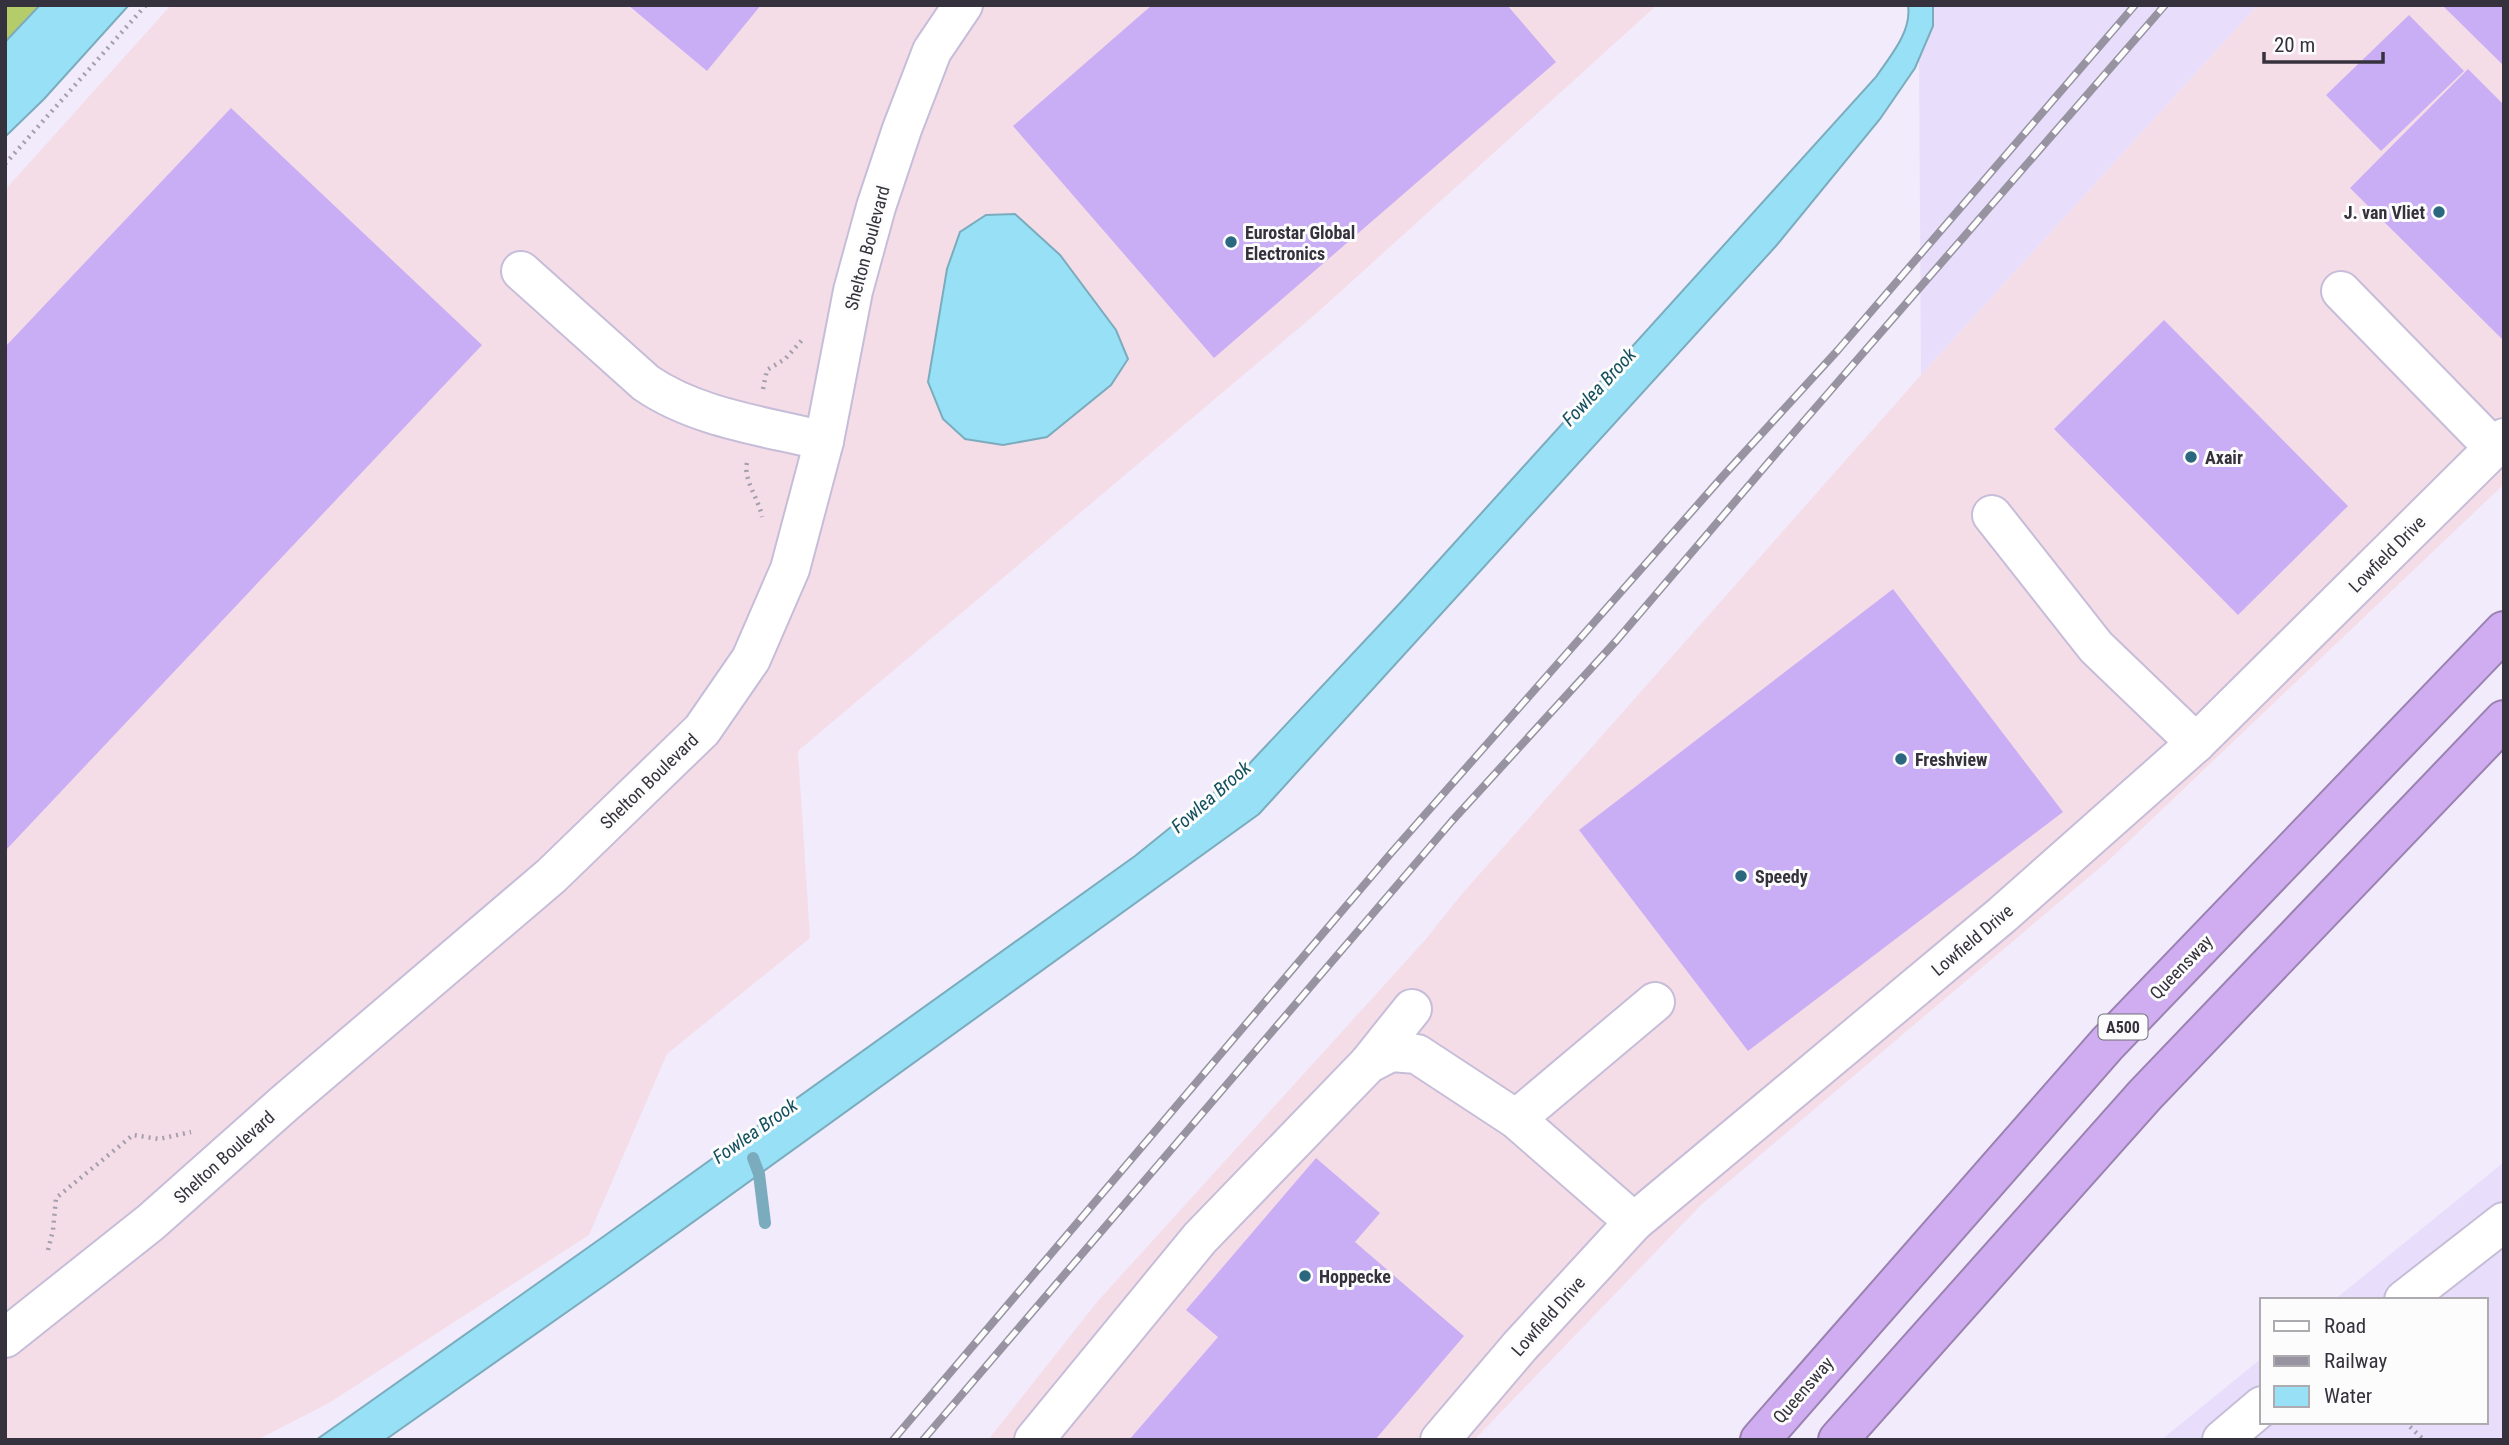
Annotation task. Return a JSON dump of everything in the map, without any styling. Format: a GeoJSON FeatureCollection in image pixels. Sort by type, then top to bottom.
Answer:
{"type":"FeatureCollection","features":[{"type":"Feature","properties":{"kind":"highway","name":"Queensway"},"geometry":{"type":"LineString","coordinates":[[1760,1440],[2107,1044],[2504,631]]}},
{"type":"Feature","properties":{"kind":"highway"},"geometry":{"type":"LineString","coordinates":[[1838,1440],[2146,1095],[2504,720]]}},
{"type":"Feature","properties":{"kind":"highway"},"geometry":{"type":"LineString","coordinates":[[1752,1440],[1842,1345]]}},
{"type":"Feature","properties":{"kind":"street","name":"Shelton Boulevard"},"geometry":{"type":"LineString","coordinates":[[5,1338],[151,1222],[286,1102],[551,876],[702,730],[751,659],[790,569],[824,440],[853,291],[876,207],[932,51],[963,5]]}},
{"type":"Feature","properties":{"kind":"street"},"geometry":{"type":"LineString","coordinates":[[521,271],[646,383],[665,396],[702,410],[824,440]]}},
{"type":"Feature","properties":{"kind":"street"},"geometry":{"type":"LineString","coordinates":[[2341,292],[2499,443]]}},
{"type":"Feature","properties":{"kind":"street","name":"Lowfield Drive"},"geometry":{"type":"LineString","coordinates":[[1440,1440],[1520,1346],[1634,1222],[2002,915],[2196,743],[2499,443]]}},
{"type":"Feature","properties":{"kind":"street"},"geometry":{"type":"LineString","coordinates":[[1992,515],[2096,647],[2196,743]]}},
{"type":"Feature","properties":{"kind":"street"},"geometry":{"type":"LineString","coordinates":[[1516,1119],[1655,1002]]}},
{"type":"Feature","properties":{"kind":"street"},"geometry":{"type":"LineString","coordinates":[[1034,1440],[1200,1238],[1368,1064],[1412,1009]]}},
{"type":"Feature","properties":{"kind":"street"},"geometry":{"type":"LineString","coordinates":[[1368,1064],[1391,1052],[1417,1054],[1516,1119],[1634,1222]]}},
{"type":"Feature","properties":{"kind":"street"},"geometry":{"type":"LineString","coordinates":[[2407,1298],[2504,1222]]}},
{"type":"Feature","properties":{"kind":"street"},"geometry":{"type":"LineString","coordinates":[[2222,1440],[2260,1408]]}},
{"type":"Feature","properties":{"kind":"path"},"geometry":{"type":"LineString","coordinates":[[5,164],[145,5]]}},
{"type":"Feature","properties":{"kind":"path"},"geometry":{"type":"LineString","coordinates":[[745,471],[759,503],[764,530]]}},
{"type":"Feature","properties":{"kind":"path"},"geometry":{"type":"LineString","coordinates":[[43,1258],[50,1248],[56,1198],[133,1135],[159,1139],[180,1136],[198,1129]]}},
{"type":"Feature","properties":{"kind":"path"},"geometry":{"type":"LineString","coordinates":[[2407,1424],[2424,1440]]}},
{"type":"Feature","properties":{"kind":"shaded area"},"geometry":{"type":"Polygon","coordinates":[[[171,5],[1657,5],[1318,312],[798,751],[810,938],[667,1054],[589,1235],[329,1403],[257,1440],[5,1440],[5,190],[171,5]]]}},
{"type":"Feature","properties":{"kind":"shaded area"},"geometry":{"type":"Polygon","coordinates":[[[1933,5],[2258,5],[1921,375],[1919,58],[1933,26],[1933,5]]]}},
{"type":"Feature","properties":{"kind":"shaded area"},"geometry":{"type":"Polygon","coordinates":[[[2258,5],[2504,5],[2504,484],[2109,860],[1701,1205],[1474,1440],[988,1440],[1097,1302],[1426,939],[1461,895],[1921,375],[2258,5]]]}},
{"type":"Feature","properties":{"kind":"shaded area"},"geometry":{"type":"Polygon","coordinates":[[[2504,1162],[2504,1440],[2161,1440],[2260,1360],[2260,1424],[2488,1424],[2488,1298],[2336,1298],[2504,1162]]]}},
{"type":"Feature","properties":{"kind":"green space"},"geometry":{"type":"Polygon","coordinates":[[[5,5],[40,5],[5,42],[5,5]]]}},
{"type":"Feature","properties":{"kind":"water"},"geometry":{"type":"Polygon","coordinates":[[[40,5],[129,5],[44,99],[5,137],[5,42],[40,5]]]}},
{"type":"Feature","properties":{"kind":"water","name":"Fowlea Brook"},"geometry":{"type":"Polygon","coordinates":[[[1908,5],[1933,5],[1933,26],[1915,68],[1880,119],[1776,246],[1259,814],[621,1274],[385,1440],[316,1440],[1135,856],[1249,764],[1401,602],[1876,77],[1907,25],[1908,5]]]}},
{"type":"Feature","properties":{"kind":"water"},"geometry":{"type":"Polygon","coordinates":[[[1015,214],[1060,255],[1116,330],[1128,359],[1111,385],[1047,437],[1003,445],[965,439],[943,419],[928,382],[947,269],[960,232],[986,215],[1015,214]]]}},
{"type":"Feature","properties":{"kind":"building"},"geometry":{"type":"Polygon","coordinates":[[[628,5],[761,5],[707,71],[628,5]]]}},
{"type":"Feature","properties":{"kind":"building","name":"Eurostar Global Electronics"},"geometry":{"type":"Polygon","coordinates":[[[1152,5],[1507,5],[1556,62],[1214,358],[1013,126],[1152,5]]]}},
{"type":"Feature","properties":{"kind":"building"},"geometry":{"type":"Polygon","coordinates":[[[2442,5],[2504,5],[2504,66],[2442,5]]]}},
{"type":"Feature","properties":{"kind":"building"},"geometry":{"type":"Polygon","coordinates":[[[2409,15],[2464,71],[2381,151],[2326,95],[2409,15]]]}},
{"type":"Feature","properties":{"kind":"building","name":"J. van Vliet"},"geometry":{"type":"Polygon","coordinates":[[[2468,69],[2504,105],[2504,341],[2350,188],[2468,69]]]}},
{"type":"Feature","properties":{"kind":"building"},"geometry":{"type":"Polygon","coordinates":[[[231,108],[482,345],[5,851],[5,347],[231,108]]]}},
{"type":"Feature","properties":{"kind":"building","name":"Axair"},"geometry":{"type":"Polygon","coordinates":[[[2164,320],[2348,506],[2238,615],[2054,429],[2164,320]]]}},
{"type":"Feature","properties":{"kind":"building"},"geometry":{"type":"Polygon","coordinates":[[[1893,589],[2063,812],[1748,1051],[1579,830],[1893,589]]]}},
{"type":"Feature","properties":{"kind":"building","name":"Hoppecke"},"geometry":{"type":"Polygon","coordinates":[[[1316,1158],[1380,1213],[1355,1242],[1464,1336],[1375,1440],[1129,1440],[1218,1337],[1186,1310],[1316,1158]]]}},
{"type":"Feature","properties":{"kind":"waterway","name":"Fowlea Brook"},"geometry":{"type":"LineString","coordinates":[[753,1158],[759,1174],[765,1223]]}},
{"type":"Feature","properties":{"kind":"railway"},"geometry":{"type":"LineString","coordinates":[[893,1440],[1392,852],[1723,476],[1838,350],[2135,5]]}},
{"type":"Feature","properties":{"kind":"railway"},"geometry":{"type":"LineString","coordinates":[[923,1440],[1452,821],[1617,640],[2165,5]]}},
{"type":"Feature","properties":{"kind":"place","name":"J. van Vliet"},"geometry":{"type":"Point","coordinates":[2439,212]}},
{"type":"Feature","properties":{"kind":"place","name":"Eurostar Global Electronics"},"geometry":{"type":"Point","coordinates":[1231,242]}},
{"type":"Feature","properties":{"kind":"place","name":"Axair"},"geometry":{"type":"Point","coordinates":[2191,457]}},
{"type":"Feature","properties":{"kind":"place","name":"Freshview"},"geometry":{"type":"Point","coordinates":[1901,759]}},
{"type":"Feature","properties":{"kind":"place","name":"Speedy"},"geometry":{"type":"Point","coordinates":[1741,876]}},
{"type":"Feature","properties":{"kind":"place","name":"Hoppecke"},"geometry":{"type":"Point","coordinates":[1305,1276]}}]}
